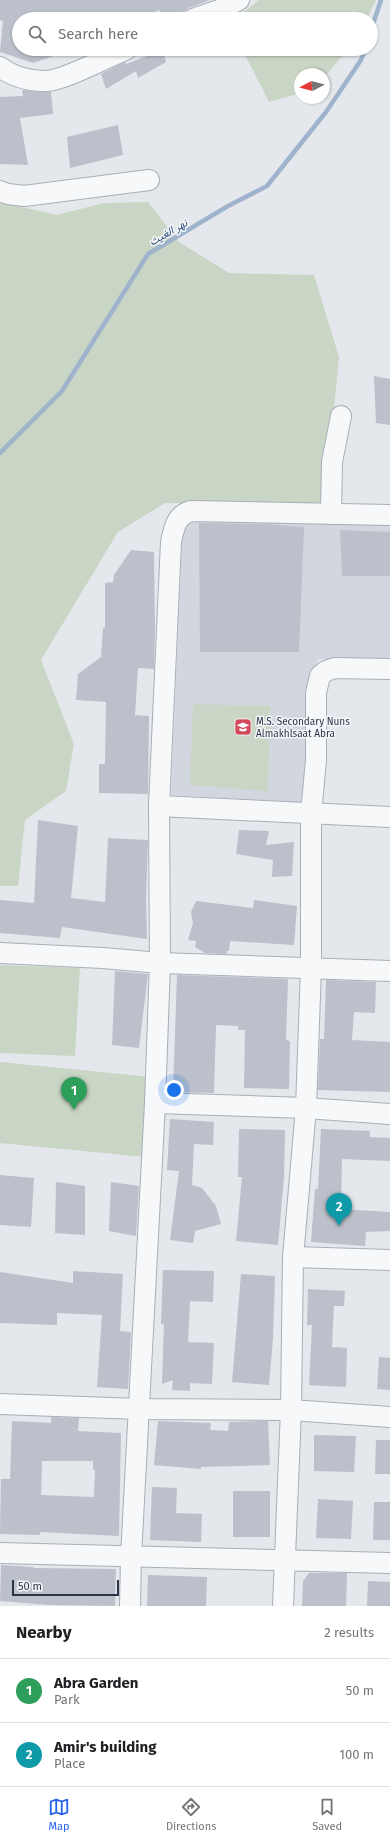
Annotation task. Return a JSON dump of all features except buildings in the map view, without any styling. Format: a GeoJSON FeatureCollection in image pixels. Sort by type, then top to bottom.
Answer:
{"type":"FeatureCollection","features":[{"type":"Feature","properties":{"kind":"street"},"geometry":{"type":"LineString","coordinates":[[213,12],[239,0]]}},
{"type":"Feature","properties":{"kind":"street"},"geometry":{"type":"LineString","coordinates":[[0,67],[12,76],[47,81],[70,75],[112,56]]}},
{"type":"Feature","properties":{"kind":"street"},"geometry":{"type":"LineString","coordinates":[[0,191],[8,194],[24,196],[149,180]]}},
{"type":"Feature","properties":{"kind":"street"},"geometry":{"type":"LineString","coordinates":[[331,514],[332,462],[341,416]]}},
{"type":"Feature","properties":{"kind":"street"},"geometry":{"type":"LineString","coordinates":[[130,1606],[131,1557],[155,1103],[160,962],[159,806],[171,542],[173,530],[178,519],[184,513],[191,511],[390,515]]}},
{"type":"Feature","properties":{"kind":"street"},"geometry":{"type":"LineString","coordinates":[[284,1606],[291,1410],[294,1257],[306,1108],[311,968],[311,814],[316,760],[316,693],[320,676],[326,671],[335,668],[390,669]]}},
{"type":"Feature","properties":{"kind":"street"},"geometry":{"type":"LineString","coordinates":[[159,806],[390,817]]}},
{"type":"Feature","properties":{"kind":"street"},"geometry":{"type":"LineString","coordinates":[[0,953],[160,962],[390,971]]}},
{"type":"Feature","properties":{"kind":"street"},"geometry":{"type":"LineString","coordinates":[[155,1103],[306,1108],[390,1114]]}},
{"type":"Feature","properties":{"kind":"street"},"geometry":{"type":"LineString","coordinates":[[294,1257],[390,1260]]}},
{"type":"Feature","properties":{"kind":"street"},"geometry":{"type":"LineString","coordinates":[[0,1404],[139,1409],[291,1410],[390,1417]]}},
{"type":"Feature","properties":{"kind":"street"},"geometry":{"type":"LineString","coordinates":[[0,1553],[285,1562],[390,1563]]}},
{"type":"Feature","properties":{"kind":"shaded area","name":"M.S. Secondary Nuns Almakhlsaat Abra"},"geometry":{"type":"Polygon","coordinates":[[[183,521],[390,525],[390,660],[318,659],[304,803],[171,795],[183,521]]]}},
{"type":"Feature","properties":{"kind":"green space"},"geometry":{"type":"Polygon","coordinates":[[[259,0],[376,0],[370,12],[244,12],[259,0]]]}},
{"type":"Feature","properties":{"kind":"green space"},"geometry":{"type":"Polygon","coordinates":[[[246,56],[342,56],[330,71],[330,68],[294,68],[294,95],[269,102],[246,56]]]}},
{"type":"Feature","properties":{"kind":"green space"},"geometry":{"type":"Polygon","coordinates":[[[0,202],[57,215],[104,203],[148,202],[179,242],[229,273],[314,275],[339,357],[325,507],[165,503],[118,532],[41,660],[74,744],[66,791],[25,820],[18,886],[0,886],[0,202]]]}},
{"type":"Feature","properties":{"kind":"green space"},"geometry":{"type":"Polygon","coordinates":[[[193,704],[270,706],[268,791],[190,785],[193,704]]]}},
{"type":"Feature","properties":{"kind":"green space"},"geometry":{"type":"Polygon","coordinates":[[[0,965],[80,968],[75,1056],[0,1053],[0,965]]]}},
{"type":"Feature","properties":{"kind":"green space"},"geometry":{"type":"Polygon","coordinates":[[[0,1062],[151,1077],[145,1157],[0,1143],[0,1062]]]}},
{"type":"Feature","properties":{"kind":"waterway","name":"نهر الغيث"},"geometry":{"type":"LineString","coordinates":[[377,12],[381,0]]}},
{"type":"Feature","properties":{"kind":"waterway","name":"نهر الغيث"},"geometry":{"type":"LineString","coordinates":[[0,453],[62,391],[148,254],[228,206],[267,186],[326,112],[362,56]]}},
{"type":"Feature","properties":{"kind":"place","name":"M.S. Secondary Nuns Almakhlsaat Abra"},"geometry":{"type":"Point","coordinates":[243,727]}},
{"type":"Feature","properties":{"kind":"place","name":"Abra Garden"},"geometry":{"type":"Point","coordinates":[74,1110]}},
{"type":"Feature","properties":{"kind":"place","name":"Amir's building"},"geometry":{"type":"Point","coordinates":[339,1226]}}]}
